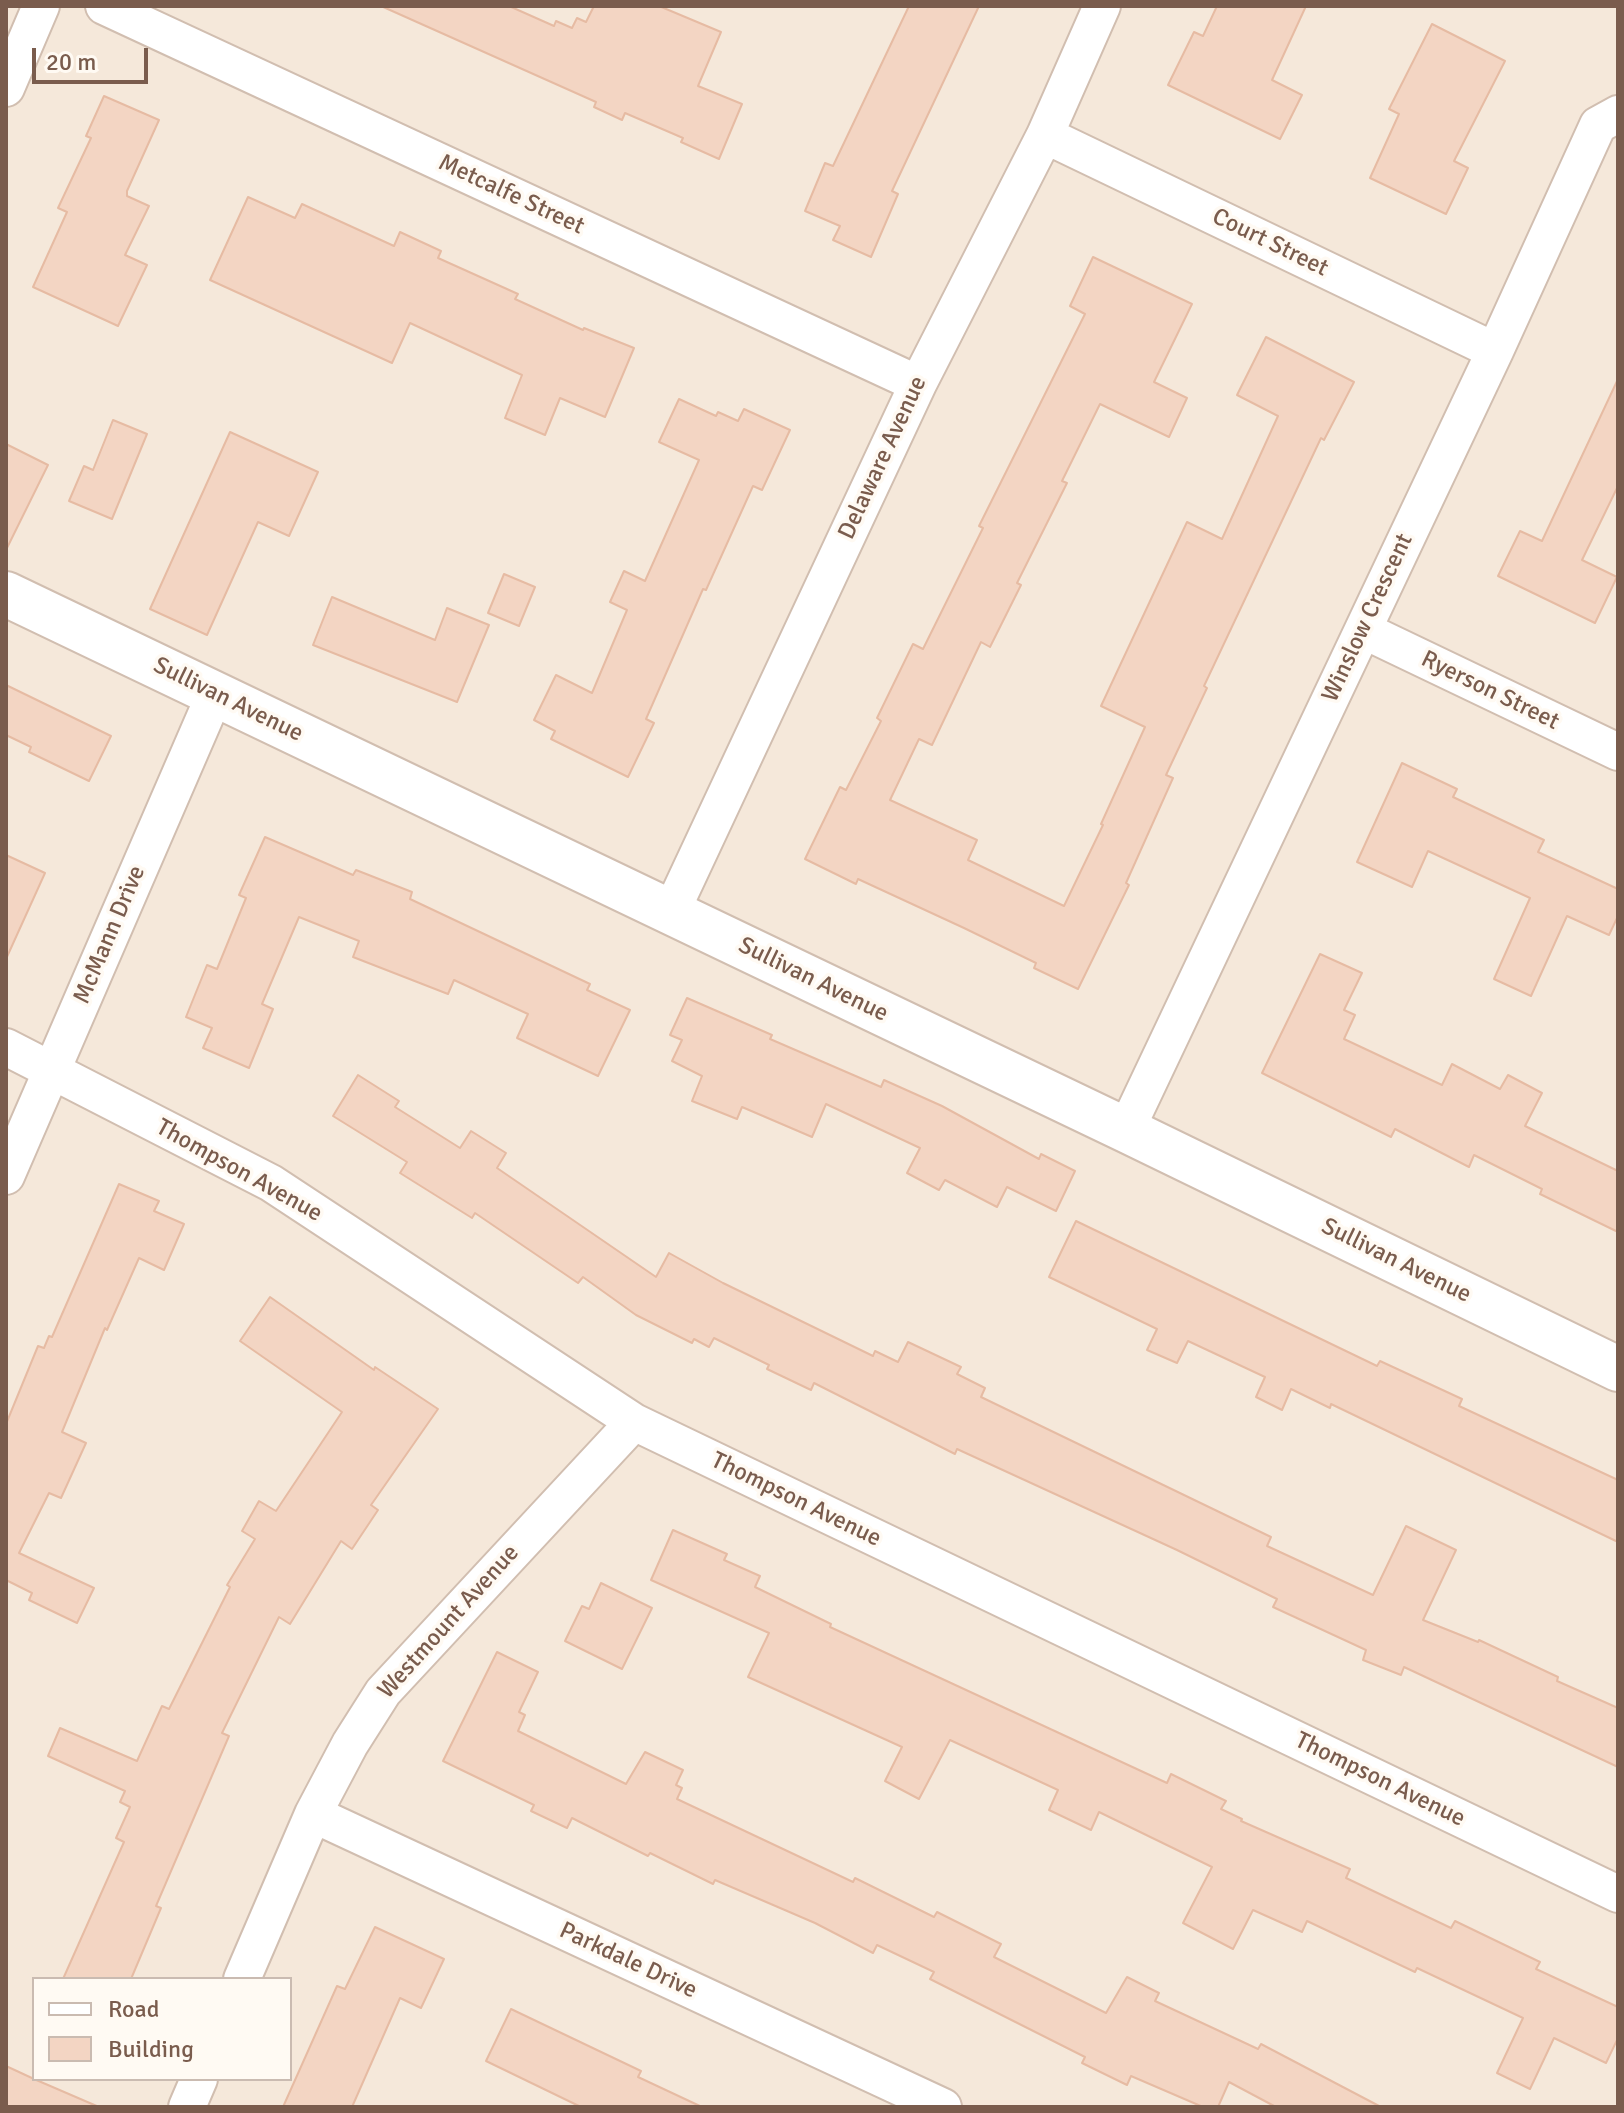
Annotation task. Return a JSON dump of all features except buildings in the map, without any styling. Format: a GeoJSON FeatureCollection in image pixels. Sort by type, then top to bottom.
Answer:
{"type":"FeatureCollection","features":[{"type":"Feature","properties":{"kind":"street"},"geometry":{"type":"LineString","coordinates":[[6,88],[41,6]]}},
{"type":"Feature","properties":{"kind":"street","name":"Metcalfe Street"},"geometry":{"type":"LineString","coordinates":[[104,6],[918,384]]}},
{"type":"Feature","properties":{"kind":"street","name":"Delaware Avenue"},"geometry":{"type":"LineString","coordinates":[[671,912],[918,384],[1045,135],[1102,6]]}},
{"type":"Feature","properties":{"kind":"street","name":"Winslow Crescent"},"geometry":{"type":"LineString","coordinates":[[1126,1130],[1495,351],[1598,125],[1618,114]]}},
{"type":"Feature","properties":{"kind":"street","name":"Court Street"},"geometry":{"type":"LineString","coordinates":[[1045,135],[1495,351]]}},
{"type":"Feature","properties":{"kind":"street","name":"Sullivan Avenue"},"geometry":{"type":"LineString","coordinates":[[6,594],[1618,1369]]}},
{"type":"Feature","properties":{"kind":"street","name":"Ryerson Street"},"geometry":{"type":"LineString","coordinates":[[1363,630],[1618,752]]}},
{"type":"Feature","properties":{"kind":"street","name":"McMann Drive"},"geometry":{"type":"LineString","coordinates":[[6,1176],[215,694]]}},
{"type":"Feature","properties":{"kind":"street","name":"Thompson Avenue"},"geometry":{"type":"LineString","coordinates":[[6,1047],[271,1183],[634,1422],[1618,1894]]}},
{"type":"Feature","properties":{"kind":"street","name":"Westmount Avenue"},"geometry":{"type":"LineString","coordinates":[[243,1977],[313,1814],[350,1744],[383,1692],[634,1422]]}},
{"type":"Feature","properties":{"kind":"street","name":"Parkdale Drive"},"geometry":{"type":"LineString","coordinates":[[313,1814],[943,2107]]}},
{"type":"Feature","properties":{"kind":"street"},"geometry":{"type":"LineString","coordinates":[[187,2107],[198,2081]]}},
{"type":"Feature","properties":{"kind":"shaded area"},"geometry":{"type":"Polygon","coordinates":[[[6,6],[1618,6],[1618,2107],[6,2107],[6,6]]]}}]}
